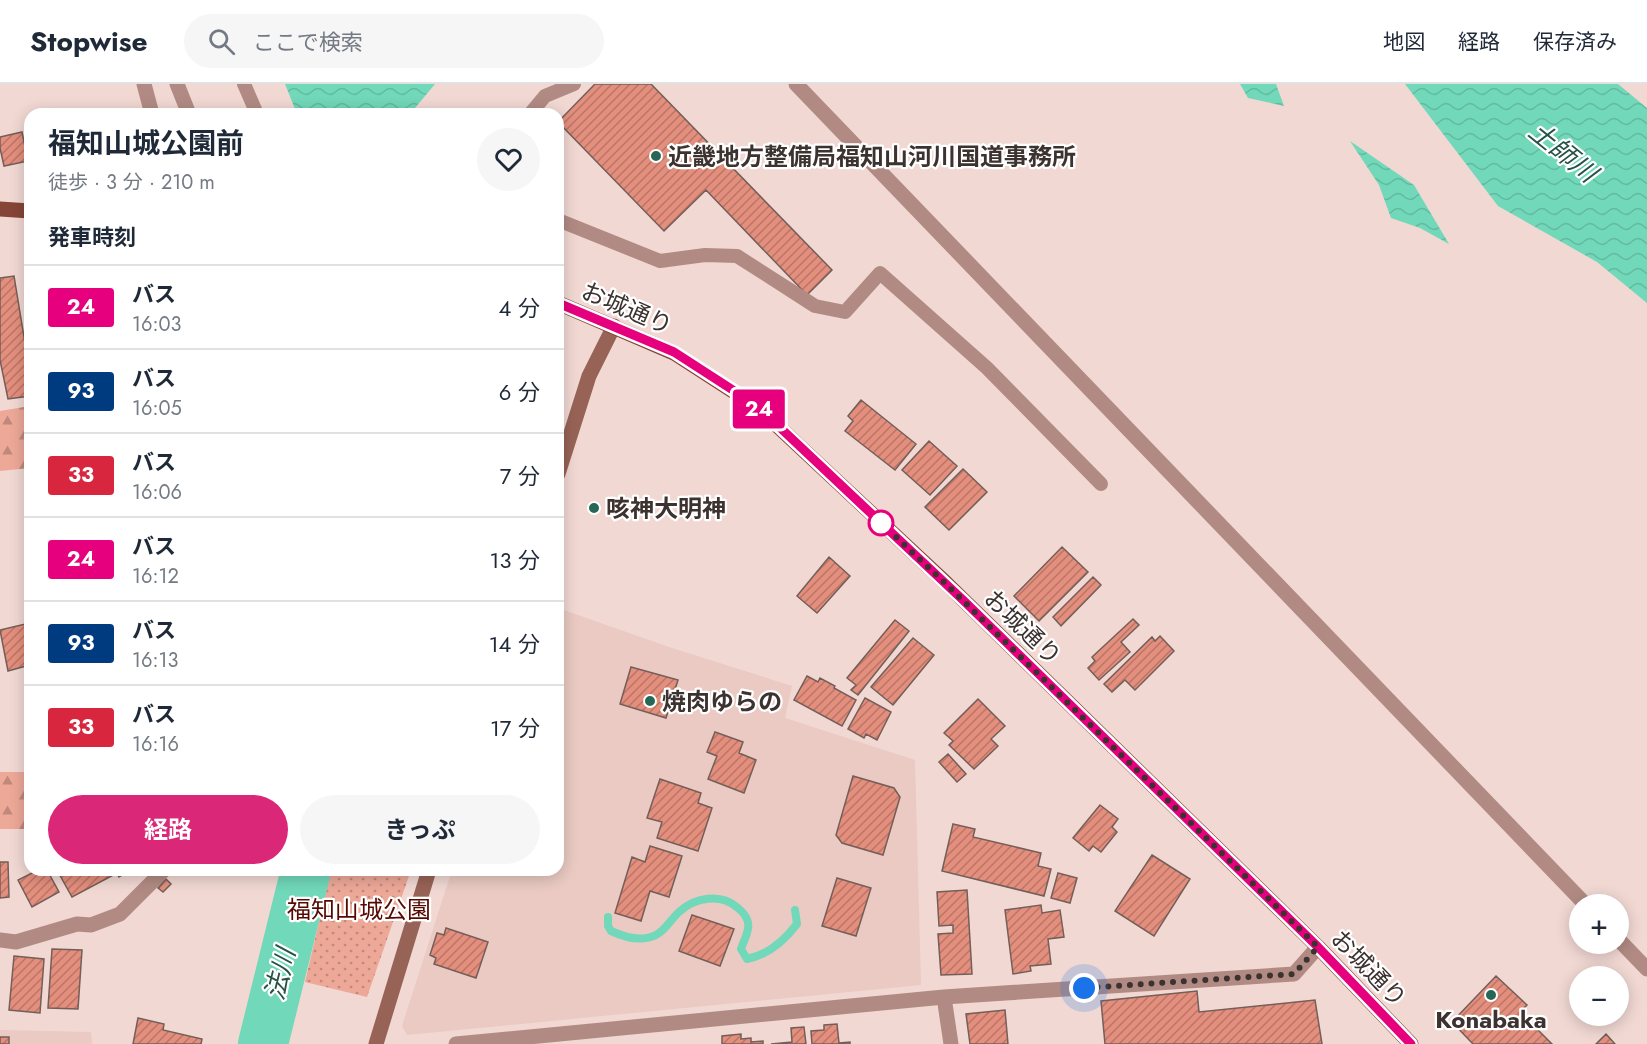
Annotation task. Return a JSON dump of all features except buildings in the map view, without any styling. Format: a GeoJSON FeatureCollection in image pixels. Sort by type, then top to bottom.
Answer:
{"type":"FeatureCollection","features":[{"type":"Feature","properties":{"kind":"main road"},"geometry":{"type":"LineString","coordinates":[[0,209],[24,211]]}},
{"type":"Feature","properties":{"kind":"main road","name":"お城通り"},"geometry":{"type":"LineString","coordinates":[[564,305],[674,352],[756,405],[946,584],[1318,947],[1411,1044]]}},
{"type":"Feature","properties":{"kind":"street"},"geometry":{"type":"LineString","coordinates":[[144,84],[150,108]]}},
{"type":"Feature","properties":{"kind":"street"},"geometry":{"type":"LineString","coordinates":[[177,84],[187,108]]}},
{"type":"Feature","properties":{"kind":"street"},"geometry":{"type":"LineString","coordinates":[[796,84],[1575,894]]}},
{"type":"Feature","properties":{"kind":"street"},"geometry":{"type":"LineString","coordinates":[[564,456],[590,376],[614,326]]}},
{"type":"Feature","properties":{"kind":"street"},"geometry":{"type":"LineString","coordinates":[[0,940],[16,942],[76,924],[91,925],[120,914],[158,876]]}},
{"type":"Feature","properties":{"kind":"street"},"geometry":{"type":"LineString","coordinates":[[379,1044],[427,876]]}},
{"type":"Feature","properties":{"kind":"street"},"geometry":{"type":"LineString","coordinates":[[456,1044],[497,1042],[944,997],[1294,974],[1318,947]]}},
{"type":"Feature","properties":{"kind":"street"},"geometry":{"type":"LineString","coordinates":[[1629,950],[1647,969]]}},
{"type":"Feature","properties":{"kind":"street"},"geometry":{"type":"LineString","coordinates":[[944,997],[951,1044]]}},
{"type":"Feature","properties":{"kind":"lane"},"geometry":{"type":"LineString","coordinates":[[244,84],[254,108]]}},
{"type":"Feature","properties":{"kind":"lane"},"geometry":{"type":"LineString","coordinates":[[535,108],[545,96],[574,84]]}},
{"type":"Feature","properties":{"kind":"lane"},"geometry":{"type":"LineString","coordinates":[[564,222],[660,261],[705,255],[737,256],[814,306],[845,312],[880,273],[987,368],[1101,484]]}},
{"type":"Feature","properties":{"kind":"shaded area"},"geometry":{"type":"Polygon","coordinates":[[[564,610],[669,647],[792,686],[785,718],[915,760],[921,985],[407,1035],[402,1026],[450,876],[564,876],[564,610]]]}},
{"type":"Feature","properties":{"kind":"shaded area"},"geometry":{"type":"Polygon","coordinates":[[[0,1030],[91,1032],[92,1044],[0,1044],[0,1030]]]}},
{"type":"Feature","properties":{"kind":"green space"},"geometry":{"type":"Polygon","coordinates":[[[24,407],[24,469],[0,471],[0,411],[24,407]]]}},
{"type":"Feature","properties":{"kind":"green space"},"geometry":{"type":"Polygon","coordinates":[[[0,772],[24,772],[24,829],[0,829],[0,772]]]}},
{"type":"Feature","properties":{"kind":"green space","name":"福知山城公園"},"geometry":{"type":"Polygon","coordinates":[[[330,876],[409,876],[367,997],[305,982],[330,876]]]}},
{"type":"Feature","properties":{"kind":"water"},"geometry":{"type":"Polygon","coordinates":[[[285,84],[435,84],[415,108],[295,108],[285,84]]]}},
{"type":"Feature","properties":{"kind":"water"},"geometry":{"type":"Polygon","coordinates":[[[1240,84],[1276,84],[1284,106],[1248,98],[1240,84]]]}},
{"type":"Feature","properties":{"kind":"water","name":"土師川"},"geometry":{"type":"Polygon","coordinates":[[[1405,84],[1618,84],[1647,108],[1647,303],[1597,262],[1498,206],[1405,84]]]}},
{"type":"Feature","properties":{"kind":"water"},"geometry":{"type":"Polygon","coordinates":[[[1350,141],[1414,185],[1449,244],[1420,228],[1391,218],[1379,185],[1350,141]]]}},
{"type":"Feature","properties":{"kind":"waterway","name":"法川"},"geometry":{"type":"LineString","coordinates":[[263,1044],[305,876]]}},
{"type":"Feature","properties":{"kind":"waterway"},"geometry":{"type":"LineString","coordinates":[[608,917],[608,926],[611,931],[627,937],[645,938],[660,933],[679,912],[693,903],[708,899],[724,900],[738,908],[747,919],[748,928],[741,949],[747,959],[769,951],[787,936],[797,924],[795,910]]}},
{"type":"Feature","properties":{"kind":"bus line","name":"24"},"geometry":{"type":"LineString","coordinates":[[564,305],[674,352],[756,405],[963,600],[1318,947],[1411,1044]]}},
{"type":"Feature","properties":{"kind":"place","name":"近畿地方整備局福知山河川国道事務所"},"geometry":{"type":"Point","coordinates":[656,156]}},
{"type":"Feature","properties":{"kind":"place","name":"咳神大明神"},"geometry":{"type":"Point","coordinates":[594,508]}},
{"type":"Feature","properties":{"kind":"place","name":"焼肉ゆらの"},"geometry":{"type":"Point","coordinates":[650,701]}},
{"type":"Feature","properties":{"kind":"place","name":"Konabaka"},"geometry":{"type":"Point","coordinates":[1491,995]}},
{"type":"Feature","properties":{"kind":"route"},"geometry":{"type":"LineString","coordinates":[[881,523],[877,519],[1318,947],[1294,974],[1084,988]]}}]}
